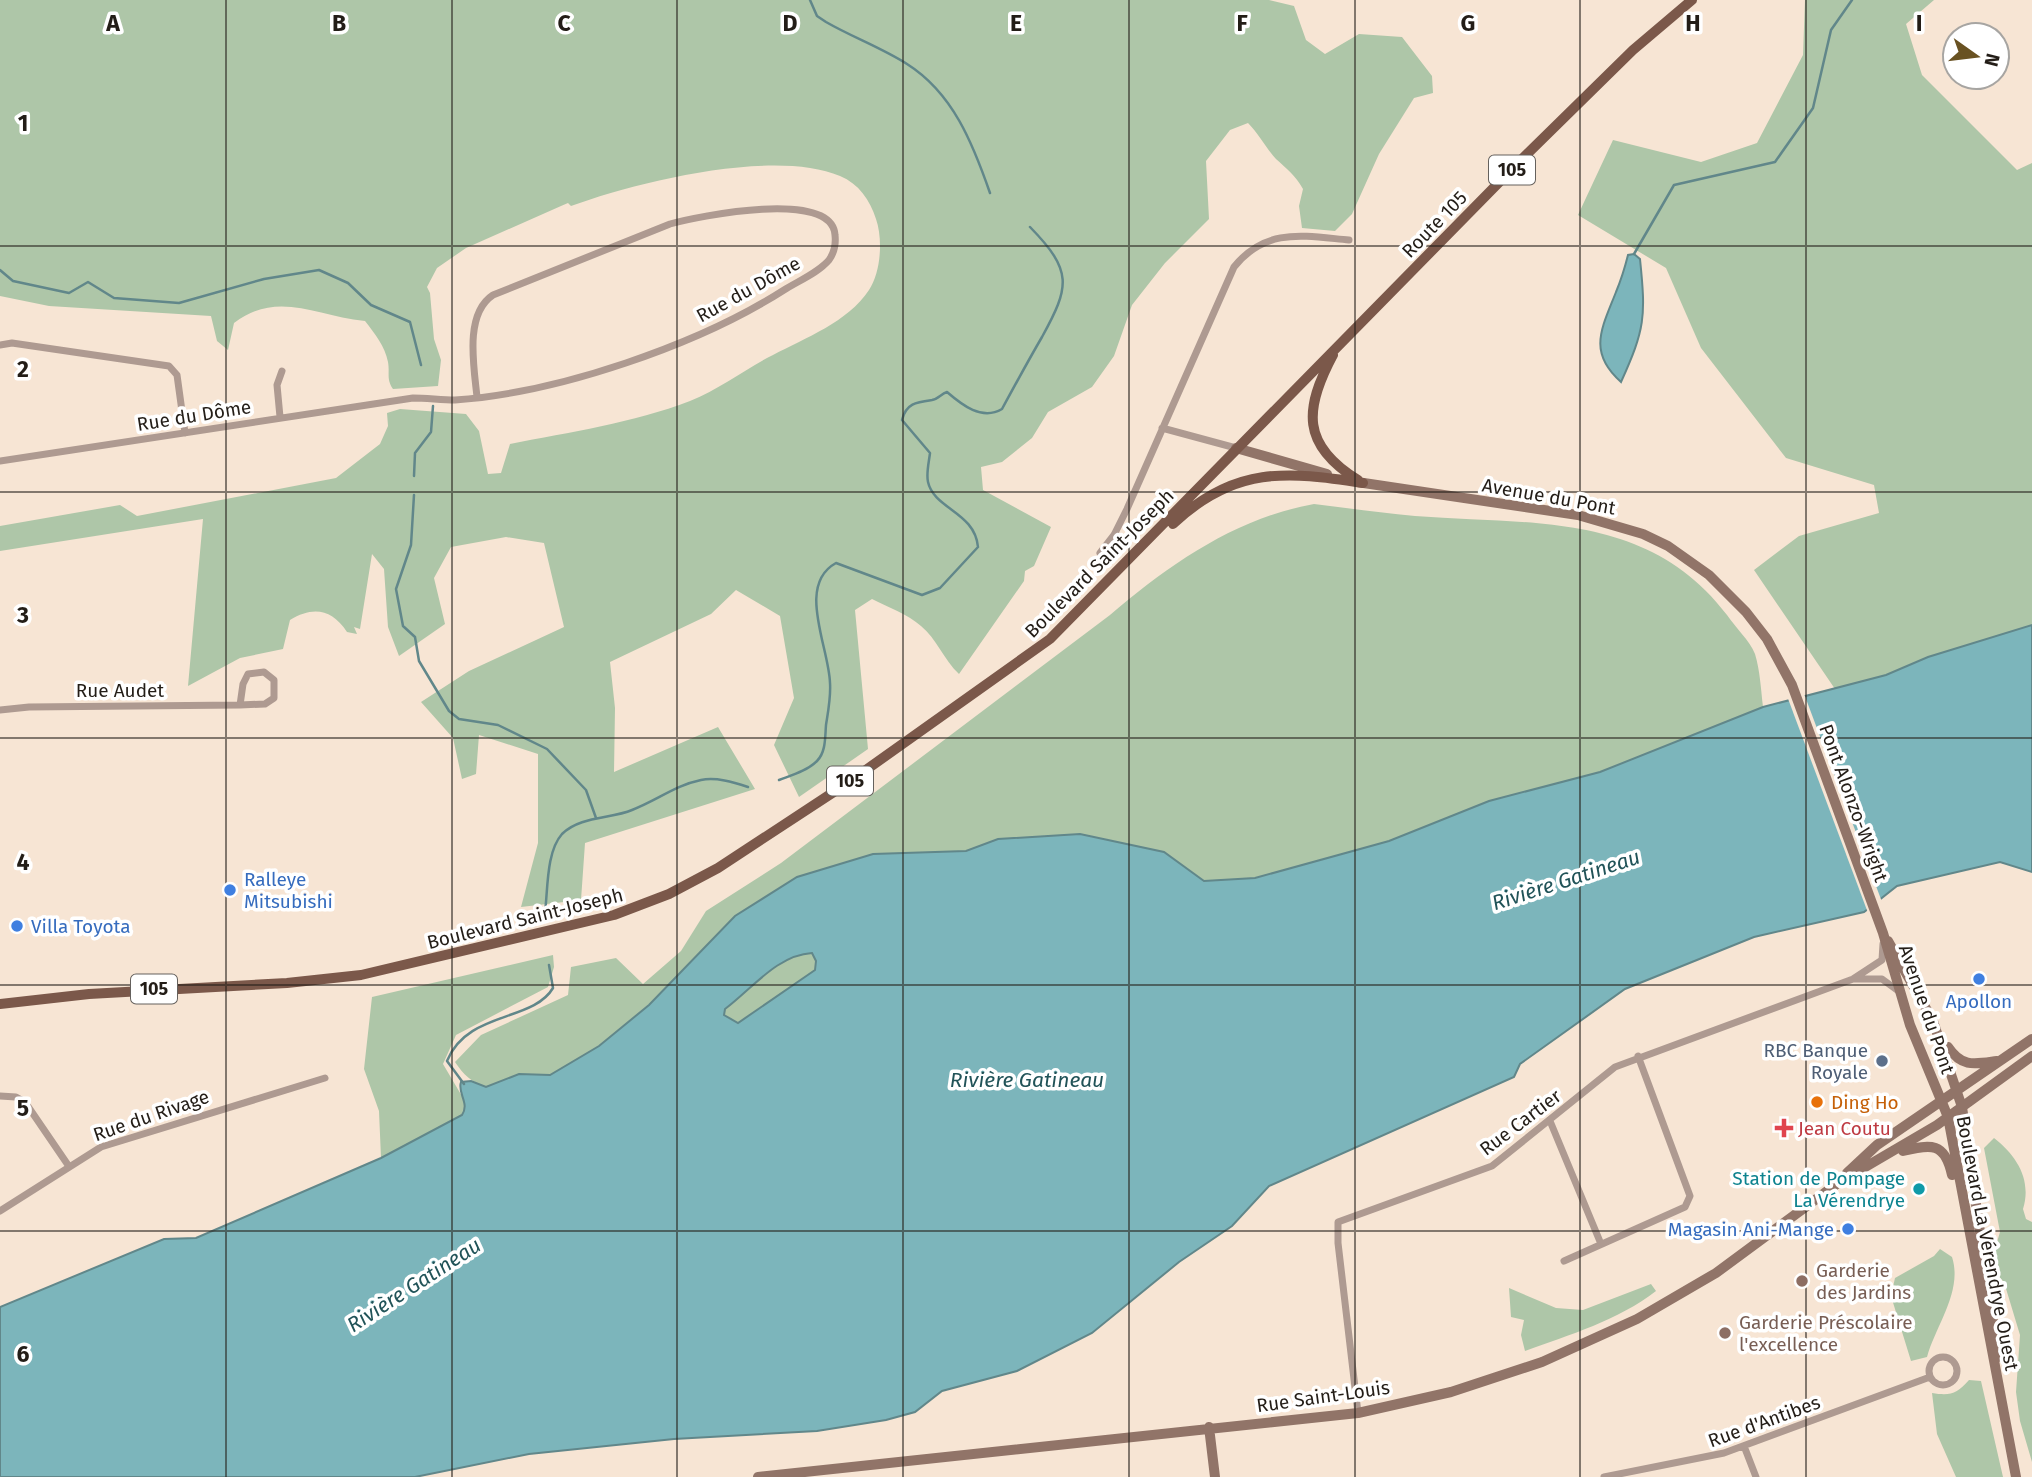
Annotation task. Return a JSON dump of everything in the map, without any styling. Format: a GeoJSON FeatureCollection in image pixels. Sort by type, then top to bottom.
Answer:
{"type":"FeatureCollection","features":[{"type":"Feature","properties":{"kind":"main road","name":"Route 105"},"geometry":{"type":"LineString","coordinates":[[1236,448],[1593,89],[1692,0]]}},
{"type":"Feature","properties":{"kind":"main road"},"geometry":{"type":"LineString","coordinates":[[1337,346],[1314,395],[1312,419],[1320,447],[1328,459],[1363,483]]}},
{"type":"Feature","properties":{"kind":"main road","name":"Avenue du Pont"},"geometry":{"type":"LineString","coordinates":[[1236,448],[1363,483],[1578,515],[1643,534],[1689,560],[1728,593],[1763,633],[1792,685]]}},
{"type":"Feature","properties":{"kind":"main road","name":"Boulevard Saint-Joseph"},"geometry":{"type":"LineString","coordinates":[[0,1004],[89,994],[287,983],[361,975],[575,927],[644,905],[718,868],[849,782],[1028,657],[1099,593],[1236,448]]}},
{"type":"Feature","properties":{"kind":"main road"},"geometry":{"type":"LineString","coordinates":[[1099,593],[1178,518],[1203,501],[1242,481],[1292,473],[1363,483]]}},
{"type":"Feature","properties":{"kind":"main road","name":"Pont Alonzo-Wright"},"geometry":{"type":"LineString","coordinates":[[1792,685],[1883,933]]}},
{"type":"Feature","properties":{"kind":"main road","name":"Avenue du Pont"},"geometry":{"type":"LineString","coordinates":[[1883,933],[1899,993],[1942,1103]]}},
{"type":"Feature","properties":{"kind":"main road","name":"Avenue du Pont"},"geometry":{"type":"LineString","coordinates":[[1883,933],[1933,1021],[1958,1092]]}},
{"type":"Feature","properties":{"kind":"main road"},"geometry":{"type":"LineString","coordinates":[[1933,1021],[1961,1063],[1973,1065],[2001,1060]]}},
{"type":"Feature","properties":{"kind":"main road","name":"Rue Saint-Louis"},"geometry":{"type":"LineString","coordinates":[[1838,1183],[1877,1145],[2032,1039]]}},
{"type":"Feature","properties":{"kind":"main road","name":"Rue Saint-Louis"},"geometry":{"type":"LineString","coordinates":[[758,1477],[1359,1413],[1474,1384],[1542,1363],[1609,1333],[1716,1273],[1838,1183],[1889,1155],[1948,1117],[2032,1056]]}},
{"type":"Feature","properties":{"kind":"main road","name":"Boulevard La Vérendrye Ouest"},"geometry":{"type":"LineString","coordinates":[[1958,1092],[2015,1474]]}},
{"type":"Feature","properties":{"kind":"main road","name":"Boulevard La Vérendrye Ouest"},"geometry":{"type":"LineString","coordinates":[[1942,1103],[1948,1117],[1979,1294],[2015,1474]]}},
{"type":"Feature","properties":{"kind":"main road"},"geometry":{"type":"LineString","coordinates":[[1889,1155],[1930,1146],[1946,1156],[1979,1294]]}},
{"type":"Feature","properties":{"kind":"main road"},"geometry":{"type":"LineString","coordinates":[[1209,1427],[1215,1477]]}},
{"type":"Feature","properties":{"kind":"street","name":"Rue du Dôme"},"geometry":{"type":"LineString","coordinates":[[0,461],[413,398],[477,397],[547,383],[630,361],[743,314],[828,260],[835,245],[835,230],[825,217],[803,209],[700,217],[670,224],[493,295],[481,304],[476,318],[474,365],[477,397]]}},
{"type":"Feature","properties":{"kind":"street"},"geometry":{"type":"LineString","coordinates":[[1100,553],[1114,535],[1225,284],[1245,253],[1264,241],[1275,238],[1349,240]]}},
{"type":"Feature","properties":{"kind":"street"},"geometry":{"type":"LineString","coordinates":[[0,345],[12,343],[169,366],[177,375],[185,433]]}},
{"type":"Feature","properties":{"kind":"street"},"geometry":{"type":"LineString","coordinates":[[280,417],[277,385],[282,371]]}},
{"type":"Feature","properties":{"kind":"street"},"geometry":{"type":"LineString","coordinates":[[1163,428],[1236,448]]}},
{"type":"Feature","properties":{"kind":"street","name":"Rue Audet"},"geometry":{"type":"LineString","coordinates":[[0,710],[240,705],[270,701],[276,693],[274,680],[264,672],[248,674],[243,684],[240,705]]}},
{"type":"Feature","properties":{"kind":"street","name":"Rue Cartier"},"geometry":{"type":"LineString","coordinates":[[1359,1413],[1338,1243],[1338,1222],[1492,1166],[1615,1067],[1638,1056],[1853,979],[1882,960],[1883,933]]}},
{"type":"Feature","properties":{"kind":"street","name":"Rue Cartier"},"geometry":{"type":"LineString","coordinates":[[1853,979],[1882,979],[1899,993]]}},
{"type":"Feature","properties":{"kind":"street"},"geometry":{"type":"LineString","coordinates":[[1564,1261],[1685,1207],[1690,1196],[1638,1056]]}},
{"type":"Feature","properties":{"kind":"street","name":"Rue du Rivage"},"geometry":{"type":"LineString","coordinates":[[0,1211],[68,1165],[128,1136],[324,1078]]}},
{"type":"Feature","properties":{"kind":"street"},"geometry":{"type":"LineString","coordinates":[[0,1096],[16,1097],[25,1102],[68,1165]]}},
{"type":"Feature","properties":{"kind":"street"},"geometry":{"type":"LineString","coordinates":[[1550,1121],[1601,1244]]}},
{"type":"Feature","properties":{"kind":"street","name":"Rue d'Antibes"},"geometry":{"type":"LineString","coordinates":[[1946,1357],[1957,1366],[1954,1380],[1946,1385],[1937,1383],[1930,1377],[1929,1368],[1937,1358],[1946,1357]]}},
{"type":"Feature","properties":{"kind":"street","name":"Rue d'Antibes"},"geometry":{"type":"LineString","coordinates":[[1604,1477],[1697,1460],[1744,1446],[1930,1377]]}},
{"type":"Feature","properties":{"kind":"street"},"geometry":{"type":"LineString","coordinates":[[1744,1446],[1756,1477]]}},
{"type":"Feature","properties":{"kind":"green space"},"geometry":{"type":"Polygon","coordinates":[[[0,0],[1269,0],[1294,6],[1306,40],[1325,54],[1359,34],[1402,37],[1432,76],[1433,93],[1414,98],[1379,154],[1352,214],[1335,231],[1302,228],[1299,206],[1303,189],[1297,180],[1276,159],[1248,123],[1230,130],[1206,161],[1209,219],[1165,263],[1132,305],[1114,356],[1092,387],[1048,412],[1032,438],[1002,462],[981,467],[983,490],[1051,527],[1034,566],[1025,571],[1024,581],[959,674],[926,631],[910,618],[872,599],[855,610],[868,749],[799,797],[774,745],[794,698],[780,616],[736,590],[711,614],[610,662],[615,708],[614,772],[718,727],[755,789],[585,843],[581,900],[521,907],[538,843],[538,754],[479,735],[476,774],[462,779],[453,738],[421,702],[469,671],[564,627],[544,543],[506,537],[451,547],[434,578],[445,624],[399,656],[388,627],[384,569],[372,554],[360,629],[354,627],[357,634],[347,632],[328,614],[307,613],[290,620],[283,649],[240,658],[188,686],[203,519],[0,551],[0,526],[120,505],[137,516],[336,478],[380,444],[388,426],[387,413],[400,409],[466,414],[479,431],[488,474],[501,473],[510,444],[624,421],[690,401],[838,320],[860,301],[869,290],[876,274],[880,236],[871,205],[853,183],[840,176],[812,168],[779,166],[705,171],[631,187],[571,206],[568,203],[466,248],[437,268],[427,287],[430,293],[434,339],[441,360],[438,386],[393,389],[385,351],[365,321],[297,308],[266,308],[250,313],[234,323],[228,350],[217,341],[211,316],[49,306],[0,296],[0,0]]]}},
{"type":"Feature","properties":{"kind":"green space"},"geometry":{"type":"Polygon","coordinates":[[[1805,0],[1934,0],[1906,24],[1922,75],[2017,170],[2032,163],[2032,625],[1928,657],[1886,675],[1835,689],[1754,570],[1799,536],[1879,513],[1874,485],[1786,458],[1701,348],[1666,268],[1578,215],[1613,140],[1701,162],[1757,143],[1803,55],[1805,0]]]}},
{"type":"Feature","properties":{"kind":"green space"},"geometry":{"type":"Polygon","coordinates":[[[1314,504],[1402,515],[1543,524],[1624,540],[1661,557],[1696,581],[1727,615],[1755,654],[1763,707],[1600,772],[1489,801],[1389,841],[1255,878],[1204,881],[1164,852],[998,839],[966,851],[873,854],[797,877],[735,916],[649,1005],[599,1046],[550,1075],[519,1074],[486,1087],[468,1078],[455,1062],[481,1035],[568,995],[571,967],[616,958],[643,984],[681,951],[706,911],[781,863],[1156,578],[1231,532],[1258,520],[1314,504]]]}},
{"type":"Feature","properties":{"kind":"green space"},"geometry":{"type":"Polygon","coordinates":[[[812,953],[816,970],[738,1024],[724,1015],[725,1009],[776,966],[799,955],[812,953]]]}},
{"type":"Feature","properties":{"kind":"green space"},"geometry":{"type":"Polygon","coordinates":[[[553,955],[554,967],[548,987],[456,1035],[443,1064],[466,1103],[462,1115],[381,1158],[379,1111],[364,1069],[372,997],[553,955]]]}},
{"type":"Feature","properties":{"kind":"green space"},"geometry":{"type":"Polygon","coordinates":[[[1994,1138],[2010,1153],[2021,1169],[2026,1188],[2023,1209],[2026,1219],[2032,1222],[2032,1462],[2020,1421],[2016,1392],[2020,1335],[2004,1282],[2000,1278],[1995,1249],[2000,1232],[1984,1148],[1994,1138]]]}},
{"type":"Feature","properties":{"kind":"green space"},"geometry":{"type":"Polygon","coordinates":[[[1940,1249],[1952,1257],[1954,1282],[1951,1295],[1927,1357],[1911,1361],[1891,1296],[1895,1278],[1934,1256],[1940,1249]]]}},
{"type":"Feature","properties":{"kind":"green space"},"geometry":{"type":"Polygon","coordinates":[[[1651,1284],[1656,1291],[1626,1310],[1593,1326],[1525,1351],[1521,1335],[1524,1320],[1511,1317],[1509,1288],[1556,1308],[1583,1310],[1651,1284]]]}},
{"type":"Feature","properties":{"kind":"green space"},"geometry":{"type":"Polygon","coordinates":[[[1969,1380],[1981,1381],[2003,1477],[1956,1477],[1937,1434],[1932,1393],[1953,1393],[1969,1380]]]}},
{"type":"Feature","properties":{"kind":"water"},"geometry":{"type":"Polygon","coordinates":[[[1634,254],[1640,259],[1642,322],[1635,349],[1621,382],[1604,360],[1600,339],[1628,255],[1634,254]]]}},
{"type":"Feature","properties":{"kind":"water","name":"Rivière Gatineau"},"geometry":{"type":"Polygon","coordinates":[[[2032,625],[2032,872],[2000,862],[1897,886],[1864,912],[1754,937],[1625,989],[1520,1064],[1514,1077],[1269,1186],[1232,1226],[1179,1262],[1092,1333],[1017,1371],[942,1391],[915,1412],[886,1420],[817,1431],[674,1439],[529,1454],[415,1477],[0,1477],[0,1307],[164,1239],[196,1238],[381,1158],[462,1115],[465,1106],[461,1082],[471,1081],[486,1087],[519,1074],[550,1075],[599,1046],[649,1005],[735,916],[797,877],[873,854],[966,851],[998,839],[1080,834],[1164,852],[1204,881],[1255,878],[1389,841],[1489,801],[1600,772],[1763,707],[1886,675],[1928,657],[2032,625]],[[812,953],[799,955],[776,966],[725,1009],[724,1015],[738,1023],[815,970],[816,961],[812,953]]]}},
{"type":"Feature","properties":{"kind":"pier"},"geometry":{"type":"Polygon","coordinates":[[[1803,691],[1882,902],[1868,913],[1787,696],[1803,691]]]}},
{"type":"Feature","properties":{"kind":"waterway"},"geometry":{"type":"LineString","coordinates":[[810,0],[817,16],[907,64],[937,90],[968,138],[990,193]]}},
{"type":"Feature","properties":{"kind":"waterway"},"geometry":{"type":"LineString","coordinates":[[1634,254],[1674,185],[1775,162],[1813,108],[1831,30],[1852,0]]}},
{"type":"Feature","properties":{"kind":"waterway"},"geometry":{"type":"LineString","coordinates":[[779,780],[813,764],[824,749],[830,683],[816,601],[818,586],[824,573],[836,563],[922,595],[940,588],[978,547],[970,526],[932,491],[927,479],[930,453],[902,420],[906,410],[913,404],[934,399],[947,392],[973,410],[987,413],[1002,409],[1051,319],[1062,291],[1060,268],[1044,242],[1030,227]]}},
{"type":"Feature","properties":{"kind":"waterway"},"geometry":{"type":"LineString","coordinates":[[0,270],[13,281],[69,293],[88,282],[114,298],[179,303],[264,279],[319,270],[348,283],[371,305],[410,322],[421,365]]}},
{"type":"Feature","properties":{"kind":"waterway"},"geometry":{"type":"LineString","coordinates":[[414,476],[415,453],[431,432],[433,406]]}},
{"type":"Feature","properties":{"kind":"waterway"},"geometry":{"type":"LineString","coordinates":[[414,495],[411,545],[396,589],[403,626],[415,637],[419,661],[449,711],[459,719],[498,725],[547,749],[586,790],[596,818]]}},
{"type":"Feature","properties":{"kind":"waterway"},"geometry":{"type":"LineString","coordinates":[[545,912],[553,851],[562,834],[569,828],[624,813],[701,780],[719,780],[748,787]]}},
{"type":"Feature","properties":{"kind":"waterway"},"geometry":{"type":"LineString","coordinates":[[464,1084],[447,1061],[456,1045],[469,1033],[484,1025],[531,1007],[544,999],[553,988],[549,965]]}},
{"type":"Feature","properties":{"kind":"place","name":"Ralleye Mitsubishi"},"geometry":{"type":"Point","coordinates":[230,890]}},
{"type":"Feature","properties":{"kind":"place","name":"Villa Toyota"},"geometry":{"type":"Point","coordinates":[17,926]}},
{"type":"Feature","properties":{"kind":"place","name":"Apollon"},"geometry":{"type":"Point","coordinates":[1979,979]}},
{"type":"Feature","properties":{"kind":"place","name":"RBC Banque Royale"},"geometry":{"type":"Point","coordinates":[1882,1061]}},
{"type":"Feature","properties":{"kind":"place","name":"Ding Ho"},"geometry":{"type":"Point","coordinates":[1817,1102]}},
{"type":"Feature","properties":{"kind":"place","name":"Jean Coutu"},"geometry":{"type":"Point","coordinates":[1784,1128]}},
{"type":"Feature","properties":{"kind":"place","name":"Station de Pompage La Vérendrye"},"geometry":{"type":"Point","coordinates":[1919,1189]}},
{"type":"Feature","properties":{"kind":"place","name":"Magasin Ani-Mange"},"geometry":{"type":"Point","coordinates":[1848,1229]}},
{"type":"Feature","properties":{"kind":"place","name":"Garderie des Jardins"},"geometry":{"type":"Point","coordinates":[1802,1281]}},
{"type":"Feature","properties":{"kind":"place","name":"Garderie Préscolaire l'excellence"},"geometry":{"type":"Point","coordinates":[1725,1333]}}]}
